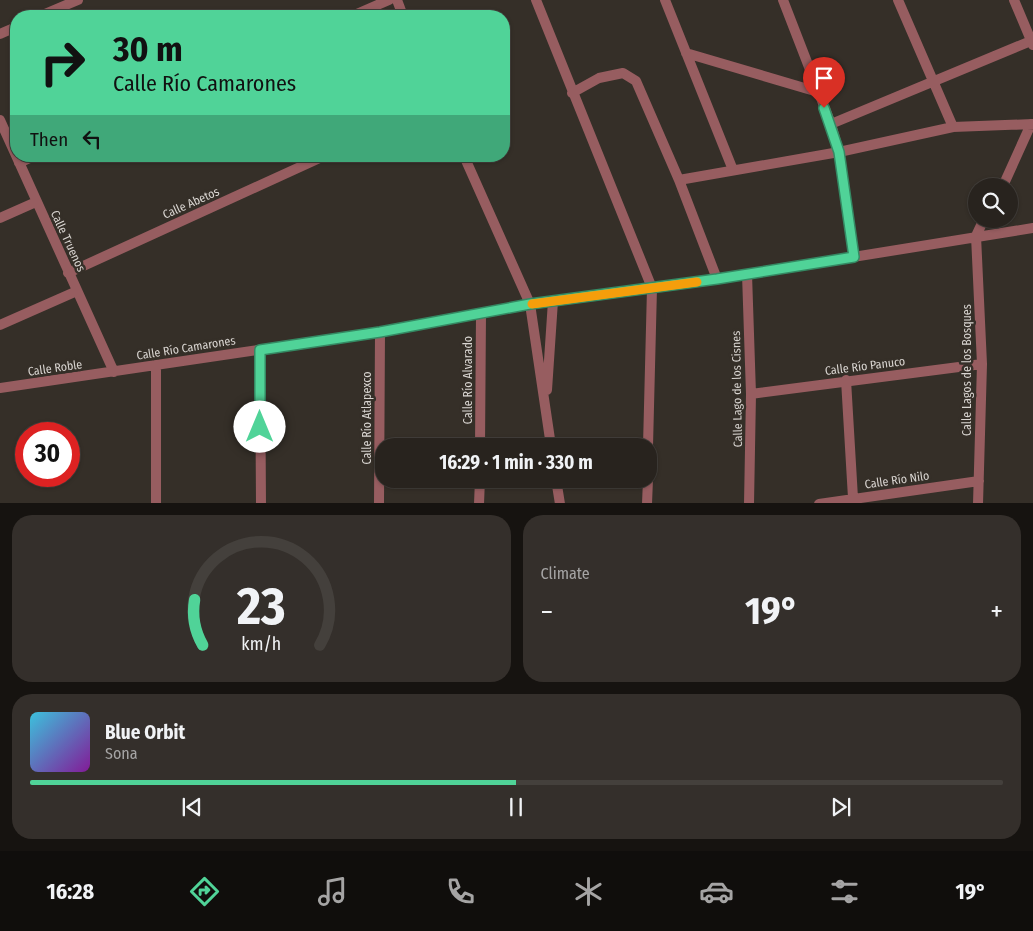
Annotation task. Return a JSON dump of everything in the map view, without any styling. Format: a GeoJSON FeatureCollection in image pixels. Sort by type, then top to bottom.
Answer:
{"type":"FeatureCollection","features":[{"type":"Feature","properties":{"kind":"street"},"geometry":{"type":"LineString","coordinates":[[54,10],[78,0]]}},
{"type":"Feature","properties":{"kind":"street"},"geometry":{"type":"LineString","coordinates":[[366,10],[388,0]]}},
{"type":"Feature","properties":{"kind":"street"},"geometry":{"type":"LineString","coordinates":[[536,0],[652,288],[648,438]]}},
{"type":"Feature","properties":{"kind":"street"},"geometry":{"type":"LineString","coordinates":[[665,0],[733,170]]}},
{"type":"Feature","properties":{"kind":"street"},"geometry":{"type":"LineString","coordinates":[[783,0],[831,124],[839,152],[854,257]]}},
{"type":"Feature","properties":{"kind":"street"},"geometry":{"type":"LineString","coordinates":[[898,0],[952,127]]}},
{"type":"Feature","properties":{"kind":"street"},"geometry":{"type":"LineString","coordinates":[[831,124],[1032,42],[1014,0]]}},
{"type":"Feature","properties":{"kind":"street"},"geometry":{"type":"LineString","coordinates":[[686,53],[818,92]]}},
{"type":"Feature","properties":{"kind":"street"},"geometry":{"type":"LineString","coordinates":[[572,93],[599,78],[623,73],[636,81],[679,180],[717,279]]}},
{"type":"Feature","properties":{"kind":"street","name":"Calle Truenos"},"geometry":{"type":"LineString","coordinates":[[0,120],[10,143]]}},
{"type":"Feature","properties":{"kind":"street"},"geometry":{"type":"LineString","coordinates":[[679,180],[839,152],[952,127],[1032,124],[1007,178]]}},
{"type":"Feature","properties":{"kind":"street","name":"Calle Abetos"},"geometry":{"type":"LineString","coordinates":[[68,273],[311,162]]}},
{"type":"Feature","properties":{"kind":"street"},"geometry":{"type":"LineString","coordinates":[[467,162],[530,304],[550,438]]}},
{"type":"Feature","properties":{"kind":"street","name":"Calle Truenos"},"geometry":{"type":"LineString","coordinates":[[19,163],[114,372]]}},
{"type":"Feature","properties":{"kind":"street"},"geometry":{"type":"LineString","coordinates":[[0,218],[36,202]]}},
{"type":"Feature","properties":{"kind":"street"},"geometry":{"type":"LineString","coordinates":[[976,236],[980,228]]}},
{"type":"Feature","properties":{"kind":"street","name":"Calle Río Camarones"},"geometry":{"type":"LineString","coordinates":[[114,372],[380,332],[530,304],[717,279],[1033,228]]}},
{"type":"Feature","properties":{"kind":"street","name":"Calle Lagos de los Bosques"},"geometry":{"type":"LineString","coordinates":[[976,236],[982,364],[978,503]]}},
{"type":"Feature","properties":{"kind":"street","name":"Calle Lago de los Cisnes"},"geometry":{"type":"LineString","coordinates":[[747,274],[750,394],[749,503]]}},
{"type":"Feature","properties":{"kind":"street"},"geometry":{"type":"LineString","coordinates":[[0,325],[77,291]]}},
{"type":"Feature","properties":{"kind":"street"},"geometry":{"type":"LineString","coordinates":[[546,411],[553,301]]}},
{"type":"Feature","properties":{"kind":"street","name":"Calle Río Alvarado"},"geometry":{"type":"LineString","coordinates":[[480,438],[481,314]]}},
{"type":"Feature","properties":{"kind":"street","name":"Calle Río Atlapexco"},"geometry":{"type":"LineString","coordinates":[[379,503],[380,332]]}},
{"type":"Feature","properties":{"kind":"street"},"geometry":{"type":"LineString","coordinates":[[260,350],[261,503]]}},
{"type":"Feature","properties":{"kind":"street","name":"Calle Río Panuco"},"geometry":{"type":"LineString","coordinates":[[750,394],[846,380],[982,364]]}},
{"type":"Feature","properties":{"kind":"street"},"geometry":{"type":"LineString","coordinates":[[156,365],[156,503]]}},
{"type":"Feature","properties":{"kind":"street","name":"Calle Roble"},"geometry":{"type":"LineString","coordinates":[[0,388],[114,372]]}},
{"type":"Feature","properties":{"kind":"street"},"geometry":{"type":"LineString","coordinates":[[846,380],[854,498]]}},
{"type":"Feature","properties":{"kind":"street","name":"Calle Río Nilo"},"geometry":{"type":"LineString","coordinates":[[825,503],[979,481]]}},
{"type":"Feature","properties":{"kind":"street"},"geometry":{"type":"LineString","coordinates":[[480,488],[480,503]]}},
{"type":"Feature","properties":{"kind":"street"},"geometry":{"type":"LineString","coordinates":[[557,488],[560,503]]}},
{"type":"Feature","properties":{"kind":"street"},"geometry":{"type":"LineString","coordinates":[[647,503],[648,488]]}},
{"type":"Feature","properties":{"kind":"slow traffic"},"geometry":{"type":"LineString","coordinates":[[532,304],[697,282]]}},
{"type":"Feature","properties":{"kind":"route"},"geometry":{"type":"LineString","coordinates":[[260,427],[260,350],[380,332],[530,304],[717,279],[854,257],[839,152],[824,108]]}}]}
